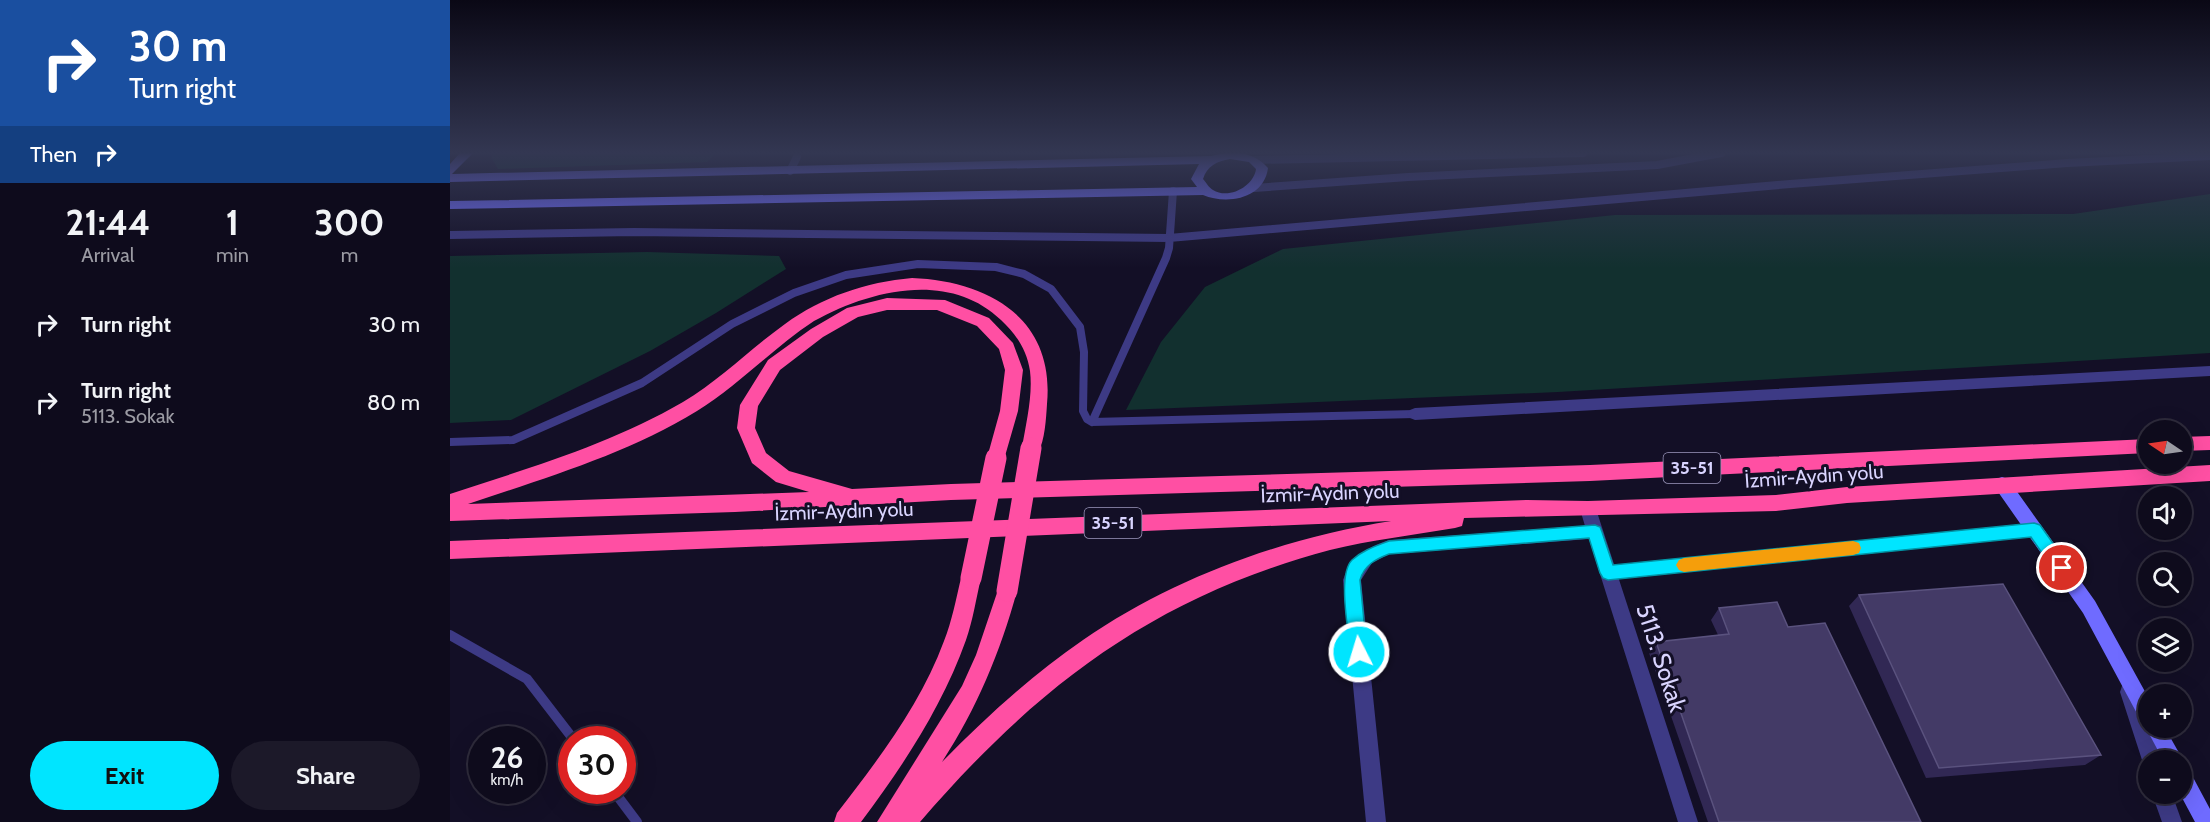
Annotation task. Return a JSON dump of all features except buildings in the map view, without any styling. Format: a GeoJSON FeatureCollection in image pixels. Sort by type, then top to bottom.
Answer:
{"type":"FeatureCollection","features":[{"type":"Feature","properties":{"kind":"highway"},"geometry":{"type":"LineString","coordinates":[[450,502],[592,454],[676,414],[733,376],[792,327],[850,296],[893,285],[946,286],[994,304],[1013,319],[1038,357],[1040,380],[1007,591],[996,633],[978,677],[889,822]]}},
{"type":"Feature","properties":{"kind":"highway"},"geometry":{"type":"LineString","coordinates":[[846,822],[883,775],[924,708],[955,640],[971,578],[996,458],[1009,411],[1014,370],[1007,347],[983,322],[939,304],[886,304],[853,312],[817,333],[774,365],[749,405],[746,428],[759,458],[783,477],[861,499]]}},
{"type":"Feature","properties":{"kind":"highway"},"geometry":{"type":"LineString","coordinates":[[2192,444],[2210,443]]}},
{"type":"Feature","properties":{"kind":"highway","name":"İzmir-Aydın yolu"},"geometry":{"type":"LineString","coordinates":[[450,513],[861,499],[963,492],[1590,473],[2138,446]]}},
{"type":"Feature","properties":{"kind":"highway","name":"İzmir-Aydın yolu"},"geometry":{"type":"LineString","coordinates":[[450,550],[1527,508],[1588,509],[1776,503],[1847,495],[2002,484],[2210,473]]}},
{"type":"Feature","properties":{"kind":"highway"},"geometry":{"type":"LineString","coordinates":[[904,822],[988,734],[1035,690],[1074,658],[1120,628],[1164,604],[1240,569],[1331,541],[1527,508]]}},
{"type":"Feature","properties":{"kind":"street"},"geometry":{"type":"LineString","coordinates":[[450,205],[1154,191]]}},
{"type":"Feature","properties":{"kind":"street"},"geometry":{"type":"LineString","coordinates":[[1207,191],[1225,196],[1236,196],[1246,191]]}},
{"type":"Feature","properties":{"kind":"street"},"geometry":{"type":"LineString","coordinates":[[1415,414],[2210,371]]}},
{"type":"Feature","properties":{"kind":"street"},"geometry":{"type":"LineString","coordinates":[[2002,484],[2089,607],[2138,696]]}},
{"type":"Feature","properties":{"kind":"street","name":"5113. Sokak"},"geometry":{"type":"LineString","coordinates":[[1588,509],[1688,822]]}},
{"type":"Feature","properties":{"kind":"street"},"geometry":{"type":"LineString","coordinates":[[1376,822],[1352,580],[1356,566],[1373,553],[1389,547],[1595,532]]}},
{"type":"Feature","properties":{"kind":"street"},"geometry":{"type":"LineString","coordinates":[[2120,663],[2149,750]]}},
{"type":"Feature","properties":{"kind":"street"},"geometry":{"type":"LineString","coordinates":[[2192,796],[2206,822]]}},
{"type":"Feature","properties":{"kind":"street"},"geometry":{"type":"LineString","coordinates":[[2166,804],[2172,822]]}},
{"type":"Feature","properties":{"kind":"lane"},"geometry":{"type":"LineString","coordinates":[[1092,422],[1166,258],[1173,191]]}},
{"type":"Feature","properties":{"kind":"lane"},"geometry":{"type":"LineString","coordinates":[[450,235],[634,232],[1169,238],[1262,232],[1709,191]]}},
{"type":"Feature","properties":{"kind":"lane"},"geometry":{"type":"LineString","coordinates":[[450,442],[513,440],[642,383],[732,324],[794,293],[846,275],[918,264],[996,267],[1024,274],[1051,289],[1080,327],[1084,352],[1083,411],[1087,419],[1092,422],[1415,414]]}},
{"type":"Feature","properties":{"kind":"lane"},"geometry":{"type":"LineString","coordinates":[[1608,573],[2034,530]]}},
{"type":"Feature","properties":{"kind":"lane"},"geometry":{"type":"LineString","coordinates":[[450,635],[527,679],[563,726]]}},
{"type":"Feature","properties":{"kind":"lane"},"geometry":{"type":"LineString","coordinates":[[624,804],[637,822]]}},
{"type":"Feature","properties":{"kind":"green space"},"geometry":{"type":"Polygon","coordinates":[[[2210,194],[2210,353],[1558,392],[1126,410],[1161,342],[1205,287],[1283,249],[1615,215],[2073,214],[2210,194]]]}},
{"type":"Feature","properties":{"kind":"green space"},"geometry":{"type":"Polygon","coordinates":[[[647,252],[779,256],[786,269],[650,351],[511,420],[450,423],[450,256],[647,252]]]}},
{"type":"Feature","properties":{"kind":"slow traffic"},"geometry":{"type":"LineString","coordinates":[[1684,565],[1853,548]]}},
{"type":"Feature","properties":{"kind":"route"},"geometry":{"type":"LineString","coordinates":[[1359,652],[1352,580],[1356,566],[1373,553],[1389,547],[1595,532],[1608,573],[2034,530],[2062,568]]}}]}
